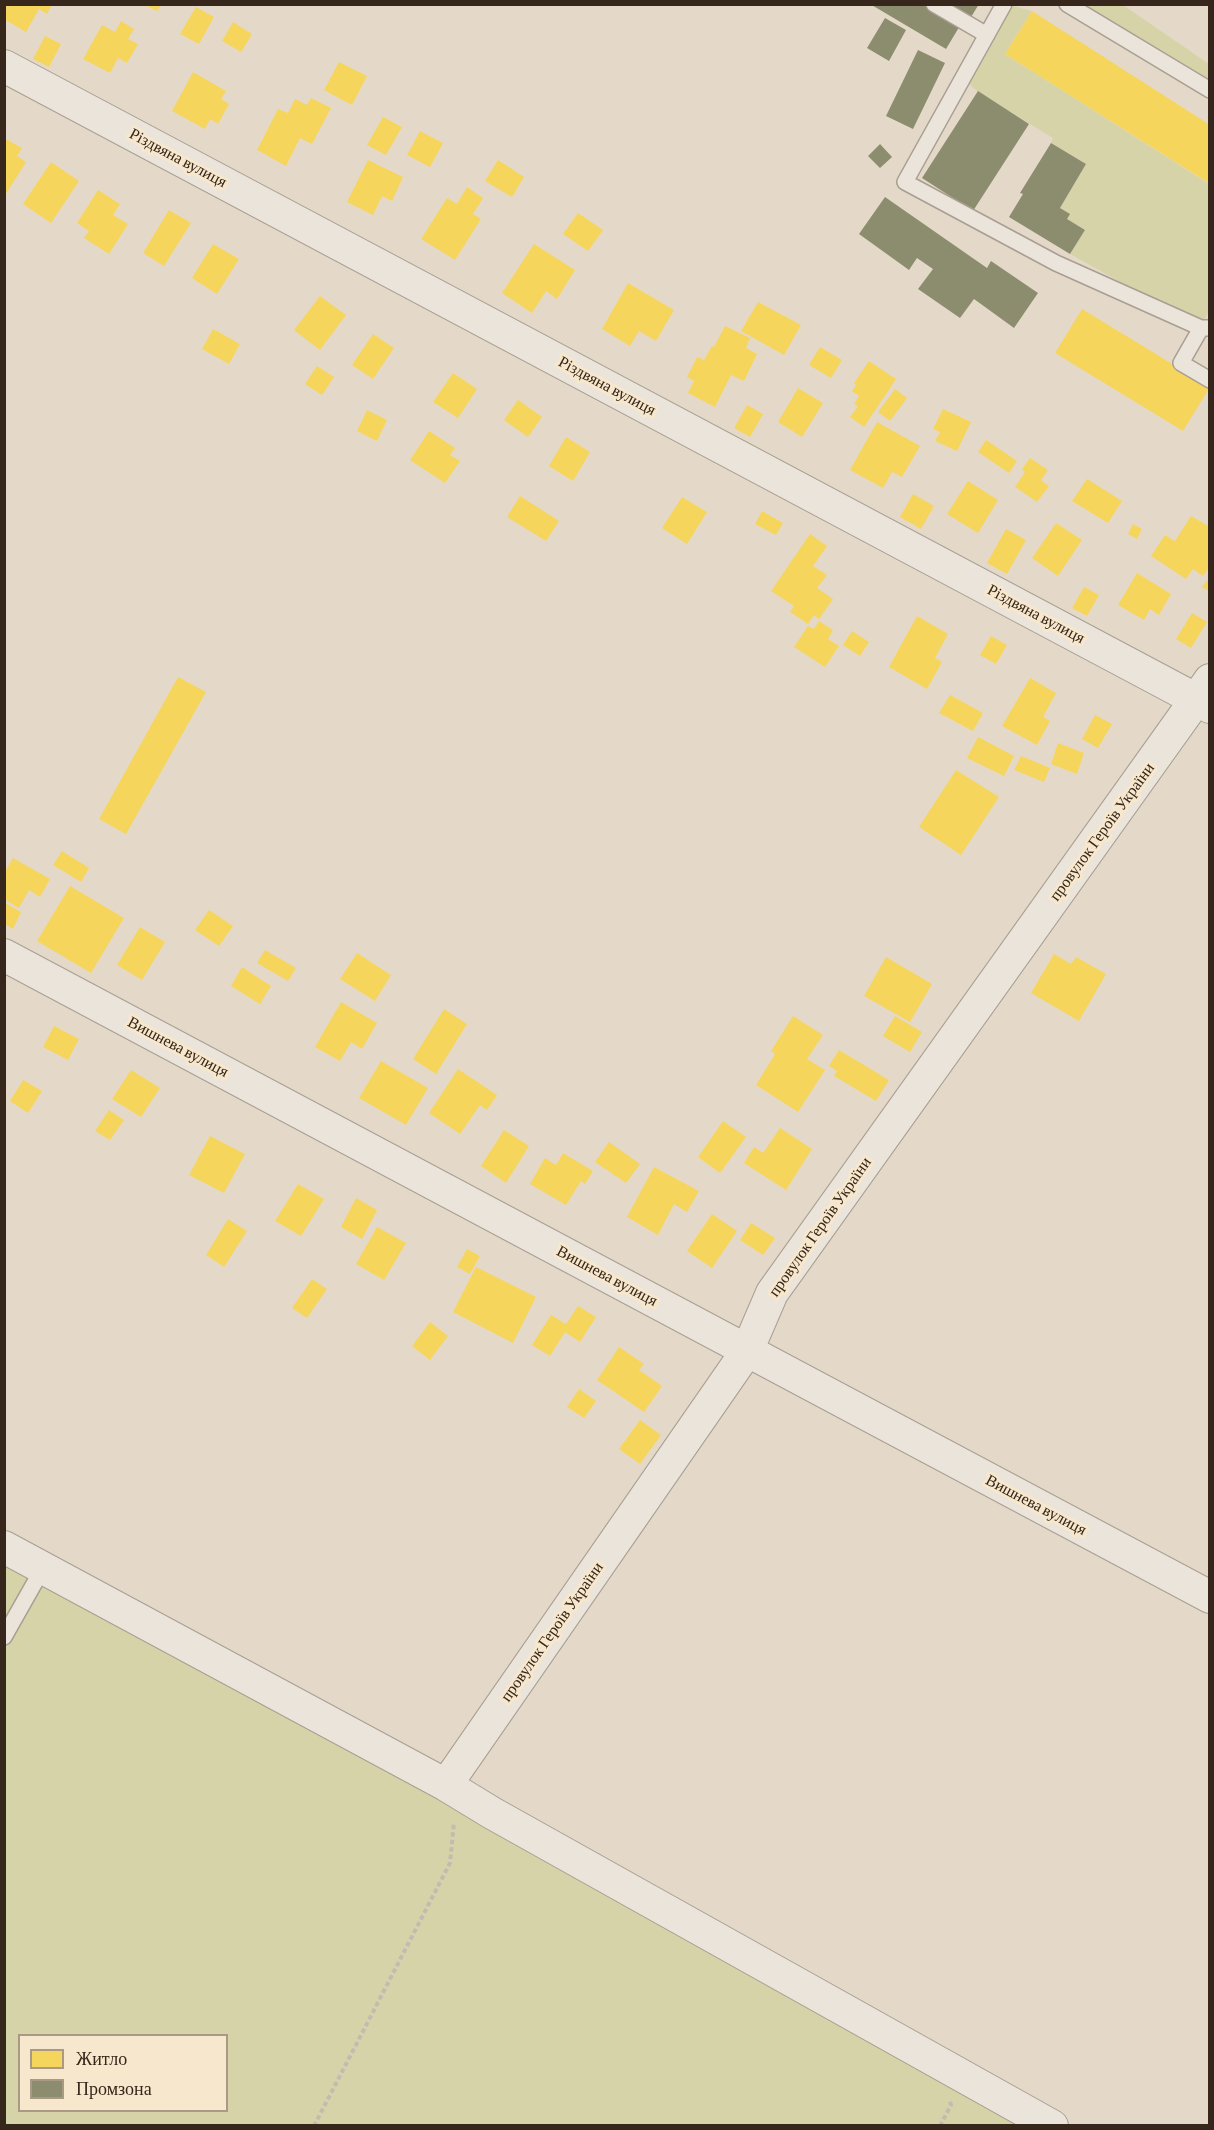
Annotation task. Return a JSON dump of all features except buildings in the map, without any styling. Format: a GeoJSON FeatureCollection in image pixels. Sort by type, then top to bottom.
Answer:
{"type":"FeatureCollection","features":[{"type":"Feature","properties":{"kind":"street","name":"Різдвяна вулиця"},"geometry":{"type":"LineString","coordinates":[[4,66],[1205,695]]}},
{"type":"Feature","properties":{"kind":"street","name":"провулок Героїв України"},"geometry":{"type":"LineString","coordinates":[[446,1785],[747,1351],[772,1293],[1205,695]]}},
{"type":"Feature","properties":{"kind":"street","name":"Вишнева вулиця"},"geometry":{"type":"LineString","coordinates":[[4,955],[1209,1597]]}},
{"type":"Feature","properties":{"kind":"street"},"geometry":{"type":"LineString","coordinates":[[4,1547],[446,1785],[1052,2126]]}},
{"type":"Feature","properties":{"kind":"lane"},"geometry":{"type":"LineString","coordinates":[[934,4],[987,35]]}},
{"type":"Feature","properties":{"kind":"lane"},"geometry":{"type":"LineString","coordinates":[[1004,4],[905,182],[1056,263],[1205,328],[1181,363],[1209,380]]}},
{"type":"Feature","properties":{"kind":"lane"},"geometry":{"type":"LineString","coordinates":[[1067,4],[1209,90]]}},
{"type":"Feature","properties":{"kind":"lane"},"geometry":{"type":"LineString","coordinates":[[4,1637],[44,1568]]}},
{"type":"Feature","properties":{"kind":"path"},"geometry":{"type":"LineString","coordinates":[[314,2126],[450,1863],[455,1799],[446,1785]]}},
{"type":"Feature","properties":{"kind":"shaded area"},"geometry":{"type":"Polygon","coordinates":[[[1010,5],[1032,11],[1005,54],[1209,184],[1209,311],[1201,327],[1070,254],[1085,230],[1067,219],[1060,208],[1086,164],[1051,143],[1053,138],[978,92],[967,82],[1010,5]]]}},
{"type":"Feature","properties":{"kind":"shaded area"},"geometry":{"type":"Polygon","coordinates":[[[1085,5],[1123,5],[1209,64],[1209,88],[1085,5]]]}},
{"type":"Feature","properties":{"kind":"shaded area"},"geometry":{"type":"Polygon","coordinates":[[[4,1547],[1047,2125],[5,2125],[4,1547]]]}}]}
